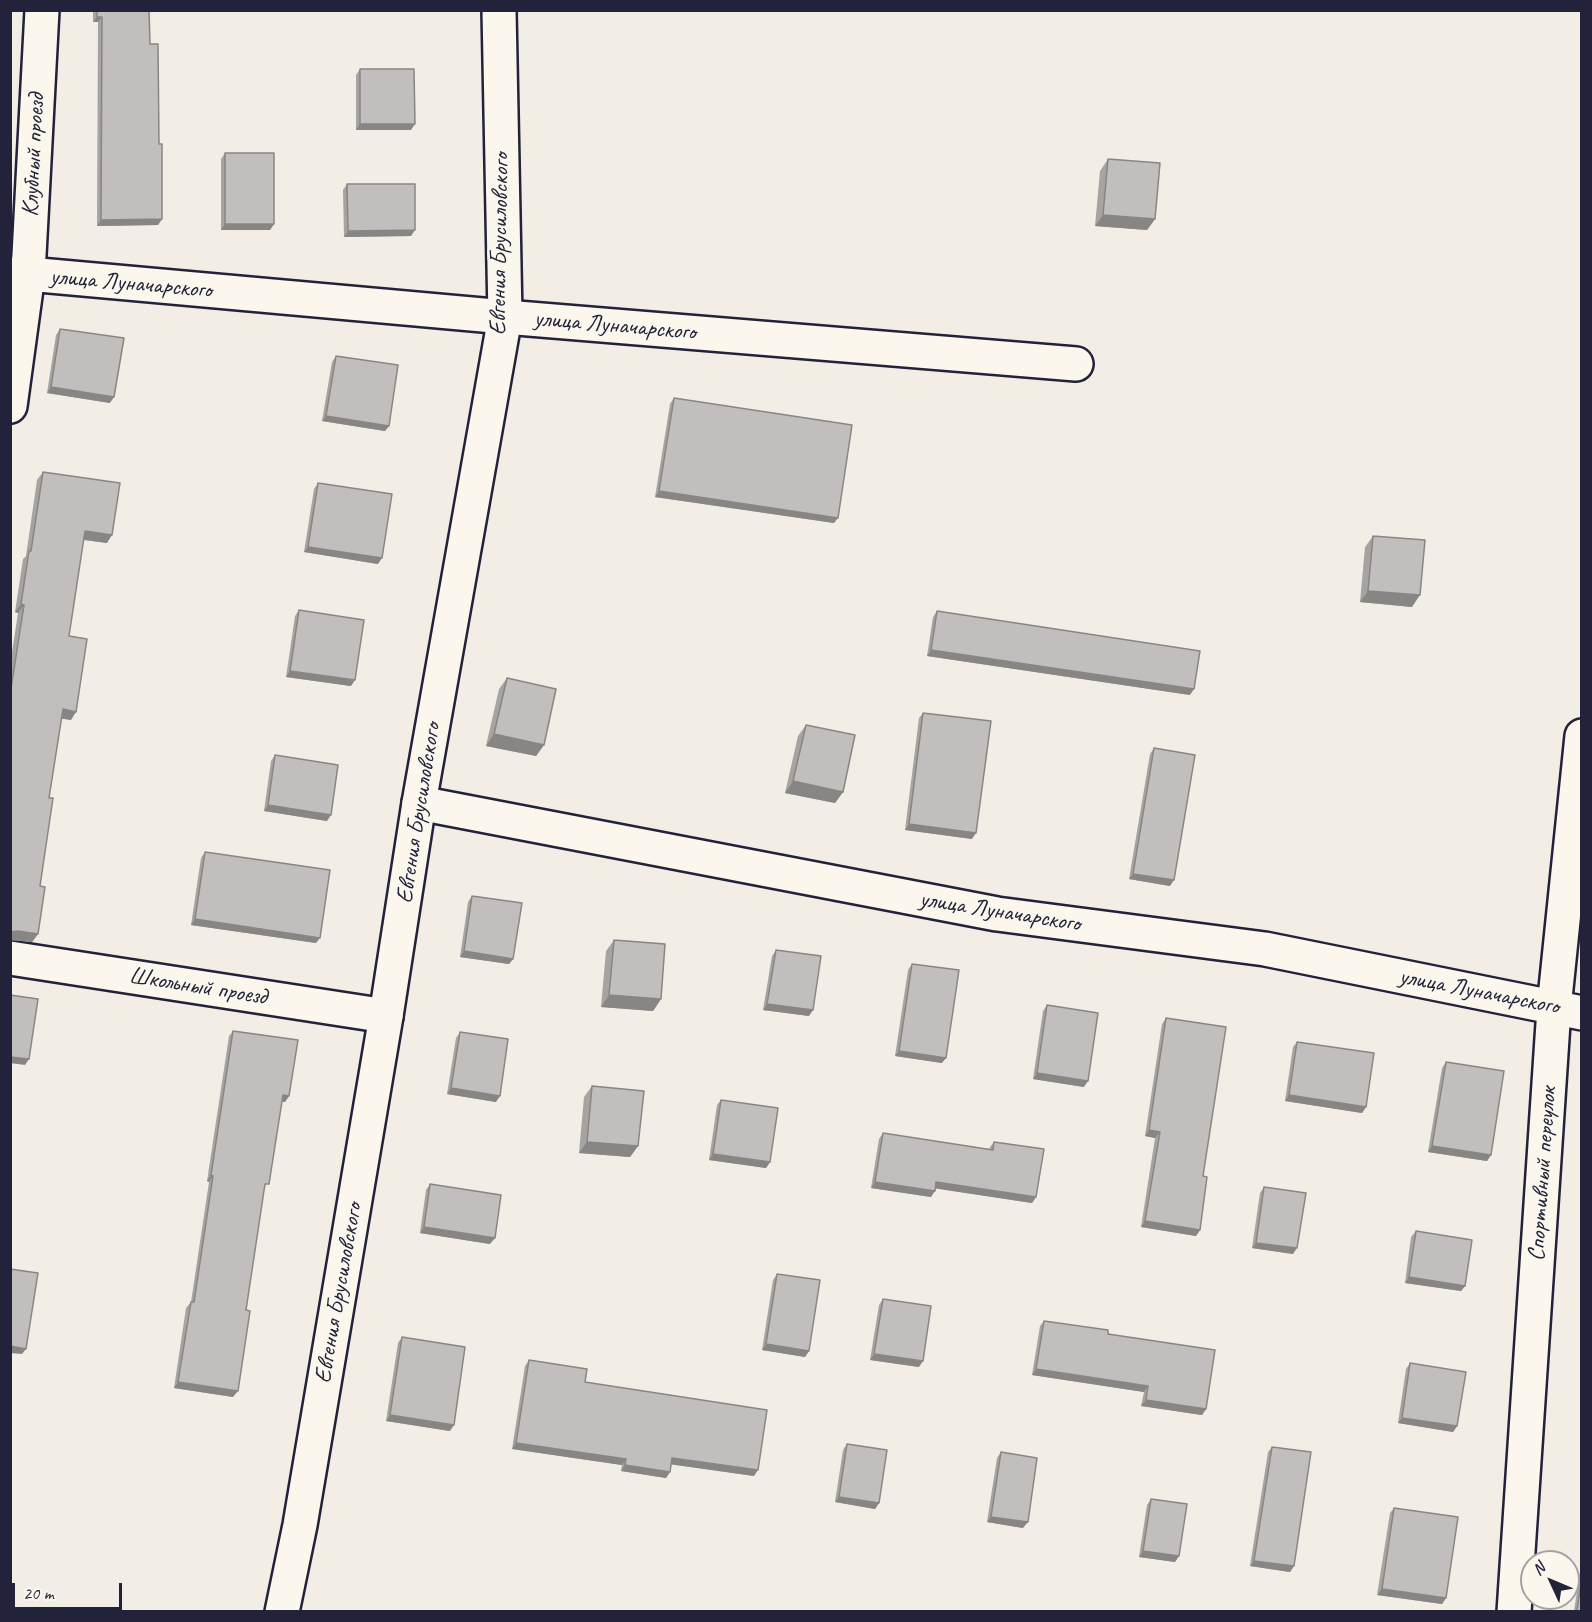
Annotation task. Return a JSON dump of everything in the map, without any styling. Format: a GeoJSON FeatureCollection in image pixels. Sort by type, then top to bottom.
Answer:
{"type":"FeatureCollection","features":[{"type":"Feature","properties":{"kind":"street","name":"Клубный проезд"},"geometry":{"type":"LineString","coordinates":[[10,406],[42,10]]}},
{"type":"Feature","properties":{"kind":"street","name":"Евгения Брусиловского"},"geometry":{"type":"LineString","coordinates":[[282,1611],[302,1513],[386,1016],[419,803],[504,317],[499,10]]}},
{"type":"Feature","properties":{"kind":"street","name":"улица Луначарского"},"geometry":{"type":"LineString","coordinates":[[19,274],[1076,364]]}},
{"type":"Feature","properties":{"kind":"street","name":"Спортивный переулок"},"geometry":{"type":"LineString","coordinates":[[1514,1611],[1568,1010],[1581,736]]}},
{"type":"Feature","properties":{"kind":"street","name":"улица Луначарского"},"geometry":{"type":"LineString","coordinates":[[419,803],[997,914],[1264,949],[1568,1010]]}},
{"type":"Feature","properties":{"kind":"street","name":"Школьный проезд"},"geometry":{"type":"LineString","coordinates":[[10,958],[386,1016]]}},
{"type":"Feature","properties":{"kind":"building"},"geometry":{"type":"Polygon","coordinates":[[[97,10],[149,10],[150,44],[158,44],[162,219],[101,220],[102,17],[97,17],[97,10]]]}},
{"type":"Feature","properties":{"kind":"building"},"geometry":{"type":"Polygon","coordinates":[[[360,69],[414,69],[415,124],[360,124],[360,69]]]}},
{"type":"Feature","properties":{"kind":"building"},"geometry":{"type":"Polygon","coordinates":[[[225,153],[274,153],[274,224],[225,224],[225,153]]]}},
{"type":"Feature","properties":{"kind":"building"},"geometry":{"type":"Polygon","coordinates":[[[1108,159],[1160,163],[1155,219],[1103,215],[1108,159]]]}},
{"type":"Feature","properties":{"kind":"building"},"geometry":{"type":"Polygon","coordinates":[[[347,184],[415,184],[415,230],[348,231],[347,184]]]}},
{"type":"Feature","properties":{"kind":"building"},"geometry":{"type":"Polygon","coordinates":[[[60,329],[124,338],[114,397],[51,387],[60,329]]]}},
{"type":"Feature","properties":{"kind":"building"},"geometry":{"type":"Polygon","coordinates":[[[336,356],[398,365],[389,426],[326,416],[336,356]]]}},
{"type":"Feature","properties":{"kind":"building"},"geometry":{"type":"Polygon","coordinates":[[[674,398],[852,425],[838,518],[659,491],[674,398]]]}},
{"type":"Feature","properties":{"kind":"building"},"geometry":{"type":"Polygon","coordinates":[[[43,472],[120,483],[112,535],[85,531],[69,636],[87,639],[76,712],[63,709],[49,798],[53,798],[40,886],[45,887],[38,934],[10,932],[10,695],[24,605],[21,604],[43,472]]]}},
{"type":"Feature","properties":{"kind":"building"},"geometry":{"type":"Polygon","coordinates":[[[318,483],[392,494],[382,558],[308,547],[318,483]]]}},
{"type":"Feature","properties":{"kind":"building"},"geometry":{"type":"Polygon","coordinates":[[[1373,536],[1425,540],[1420,595],[1368,591],[1373,536]]]}},
{"type":"Feature","properties":{"kind":"building"},"geometry":{"type":"Polygon","coordinates":[[[299,610],[364,620],[355,680],[290,671],[299,610]]]}},
{"type":"Feature","properties":{"kind":"building"},"geometry":{"type":"Polygon","coordinates":[[[937,611],[1200,651],[1194,689],[931,650],[937,611]]]}},
{"type":"Feature","properties":{"kind":"building"},"geometry":{"type":"Polygon","coordinates":[[[507,678],[556,689],[544,745],[494,734],[507,678]]]}},
{"type":"Feature","properties":{"kind":"building"},"geometry":{"type":"Polygon","coordinates":[[[923,713],[991,721],[976,833],[909,824],[923,713]]]}},
{"type":"Feature","properties":{"kind":"building"},"geometry":{"type":"Polygon","coordinates":[[[806,725],[855,735],[843,792],[793,781],[806,725]]]}},
{"type":"Feature","properties":{"kind":"building"},"geometry":{"type":"Polygon","coordinates":[[[1154,748],[1195,755],[1174,880],[1133,874],[1154,748]]]}},
{"type":"Feature","properties":{"kind":"building"},"geometry":{"type":"Polygon","coordinates":[[[275,755],[338,765],[331,815],[268,805],[275,755]]]}},
{"type":"Feature","properties":{"kind":"building"},"geometry":{"type":"Polygon","coordinates":[[[205,852],[330,870],[320,938],[195,919],[205,852]]]}},
{"type":"Feature","properties":{"kind":"building"},"geometry":{"type":"Polygon","coordinates":[[[472,896],[522,903],[513,959],[464,951],[472,896]]]}},
{"type":"Feature","properties":{"kind":"building"},"geometry":{"type":"Polygon","coordinates":[[[614,940],[665,944],[661,999],[609,995],[614,940]]]}},
{"type":"Feature","properties":{"kind":"building"},"geometry":{"type":"Polygon","coordinates":[[[776,950],[821,956],[813,1010],[767,1004],[776,950]]]}},
{"type":"Feature","properties":{"kind":"building"},"geometry":{"type":"Polygon","coordinates":[[[912,964],[959,970],[946,1058],[899,1051],[912,964]]]}},
{"type":"Feature","properties":{"kind":"building"},"geometry":{"type":"Polygon","coordinates":[[[10,995],[38,999],[29,1059],[10,1057],[10,995]]]}},
{"type":"Feature","properties":{"kind":"building"},"geometry":{"type":"Polygon","coordinates":[[[1047,1005],[1098,1013],[1088,1081],[1037,1073],[1047,1005]]]}},
{"type":"Feature","properties":{"kind":"building"},"geometry":{"type":"Polygon","coordinates":[[[1166,1018],[1226,1027],[1203,1176],[1207,1177],[1200,1230],[1145,1221],[1160,1132],[1149,1130],[1166,1018]]]}},
{"type":"Feature","properties":{"kind":"building"},"geometry":{"type":"Polygon","coordinates":[[[233,1031],[298,1040],[289,1096],[283,1095],[269,1184],[265,1184],[246,1310],[250,1311],[238,1391],[178,1382],[191,1302],[194,1302],[233,1031]]]}},
{"type":"Feature","properties":{"kind":"building"},"geometry":{"type":"Polygon","coordinates":[[[460,1032],[508,1039],[500,1096],[451,1088],[460,1032]]]}},
{"type":"Feature","properties":{"kind":"building"},"geometry":{"type":"Polygon","coordinates":[[[1297,1042],[1374,1053],[1366,1107],[1289,1095],[1297,1042]]]}},
{"type":"Feature","properties":{"kind":"building"},"geometry":{"type":"Polygon","coordinates":[[[1446,1062],[1504,1071],[1491,1155],[1432,1146],[1446,1062]]]}},
{"type":"Feature","properties":{"kind":"building"},"geometry":{"type":"Polygon","coordinates":[[[592,1086],[644,1091],[638,1146],[587,1142],[592,1086]]]}},
{"type":"Feature","properties":{"kind":"building"},"geometry":{"type":"Polygon","coordinates":[[[721,1100],[778,1108],[770,1162],[713,1154],[721,1100]]]}},
{"type":"Feature","properties":{"kind":"building"},"geometry":{"type":"Polygon","coordinates":[[[883,1133],[993,1150],[994,1142],[1044,1149],[1036,1197],[936,1182],[935,1191],[875,1182],[883,1133]]]}},
{"type":"Feature","properties":{"kind":"building"},"geometry":{"type":"Polygon","coordinates":[[[430,1184],[501,1195],[495,1238],[424,1227],[430,1184]]]}},
{"type":"Feature","properties":{"kind":"building"},"geometry":{"type":"Polygon","coordinates":[[[1264,1187],[1306,1193],[1297,1248],[1256,1243],[1264,1187]]]}},
{"type":"Feature","properties":{"kind":"building"},"geometry":{"type":"Polygon","coordinates":[[[1416,1231],[1472,1240],[1465,1286],[1409,1277],[1416,1231]]]}},
{"type":"Feature","properties":{"kind":"building"},"geometry":{"type":"Polygon","coordinates":[[[10,1269],[38,1273],[26,1349],[10,1346],[10,1269]]]}},
{"type":"Feature","properties":{"kind":"building"},"geometry":{"type":"Polygon","coordinates":[[[777,1274],[820,1280],[809,1351],[766,1344],[777,1274]]]}},
{"type":"Feature","properties":{"kind":"building"},"geometry":{"type":"Polygon","coordinates":[[[883,1299],[931,1306],[923,1361],[874,1354],[883,1299]]]}},
{"type":"Feature","properties":{"kind":"building"},"geometry":{"type":"Polygon","coordinates":[[[1044,1321],[1108,1330],[1108,1334],[1215,1350],[1206,1409],[1146,1400],[1148,1386],[1036,1369],[1044,1321]]]}},
{"type":"Feature","properties":{"kind":"building"},"geometry":{"type":"Polygon","coordinates":[[[402,1337],[465,1347],[454,1425],[390,1415],[402,1337]]]}},
{"type":"Feature","properties":{"kind":"building"},"geometry":{"type":"Polygon","coordinates":[[[529,1360],[587,1369],[585,1382],[767,1410],[758,1470],[672,1458],[670,1472],[625,1465],[626,1459],[516,1443],[529,1360]]]}},
{"type":"Feature","properties":{"kind":"building"},"geometry":{"type":"Polygon","coordinates":[[[1410,1363],[1466,1372],[1457,1426],[1402,1418],[1410,1363]]]}},
{"type":"Feature","properties":{"kind":"building"},"geometry":{"type":"Polygon","coordinates":[[[847,1444],[887,1450],[879,1503],[839,1497],[847,1444]]]}},
{"type":"Feature","properties":{"kind":"building"},"geometry":{"type":"Polygon","coordinates":[[[1272,1447],[1311,1452],[1294,1566],[1254,1561],[1272,1447]]]}},
{"type":"Feature","properties":{"kind":"building"},"geometry":{"type":"Polygon","coordinates":[[[1001,1452],[1037,1458],[1028,1522],[991,1517],[1001,1452]]]}},
{"type":"Feature","properties":{"kind":"building"},"geometry":{"type":"Polygon","coordinates":[[[1151,1499],[1187,1504],[1179,1556],[1143,1551],[1151,1499]]]}},
{"type":"Feature","properties":{"kind":"building"},"geometry":{"type":"Polygon","coordinates":[[[1394,1508],[1458,1517],[1446,1598],[1382,1589],[1394,1508]]]}},
{"type":"Feature","properties":{"kind":"building"},"geometry":{"type":"Polygon","coordinates":[[[1581,1583],[1581,1611],[1577,1611],[1580,1610],[1581,1583]]]}}]}
